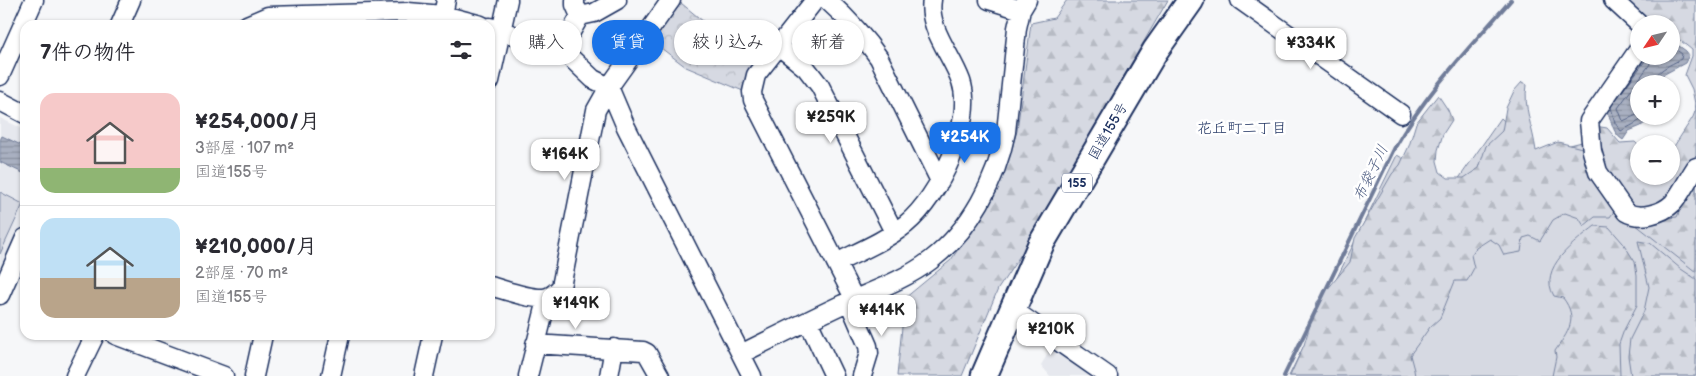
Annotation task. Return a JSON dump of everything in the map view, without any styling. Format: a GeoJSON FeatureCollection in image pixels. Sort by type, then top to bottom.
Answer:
{"type":"FeatureCollection","features":[{"type":"Feature","properties":{"kind":"highway","name":"国道155号"},"geometry":{"type":"LineString","coordinates":[[984,376],[1041,244],[1155,52],[1191,0]]}},
{"type":"Feature","properties":{"kind":"street"},"geometry":{"type":"LineString","coordinates":[[25,20],[34,0]]}},
{"type":"Feature","properties":{"kind":"street"},"geometry":{"type":"LineString","coordinates":[[122,20],[131,0]]}},
{"type":"Feature","properties":{"kind":"street"},"geometry":{"type":"LineString","coordinates":[[508,0],[496,29],[510,34]]}},
{"type":"Feature","properties":{"kind":"street"},"geometry":{"type":"LineString","coordinates":[[573,20],[578,8],[594,13],[617,0]]}},
{"type":"Feature","properties":{"kind":"street"},"geometry":{"type":"LineString","coordinates":[[495,287],[545,298],[554,294],[560,287],[596,110],[609,87],[671,0]]}},
{"type":"Feature","properties":{"kind":"street"},"geometry":{"type":"LineString","coordinates":[[782,42],[815,0]]}},
{"type":"Feature","properties":{"kind":"street"},"geometry":{"type":"LineString","coordinates":[[827,0],[852,22],[869,42],[879,58],[940,181]]}},
{"type":"Feature","properties":{"kind":"street"},"geometry":{"type":"LineString","coordinates":[[836,263],[876,243],[907,223],[935,190],[962,131],[965,108],[964,94],[959,76],[933,22],[930,10],[932,0]]}},
{"type":"Feature","properties":{"kind":"street"},"geometry":{"type":"LineString","coordinates":[[741,354],[902,278],[931,260],[962,230],[992,180],[1006,132],[1017,28],[1024,5],[989,0]]}},
{"type":"Feature","properties":{"kind":"street"},"geometry":{"type":"LineString","coordinates":[[1240,0],[1401,114]]}},
{"type":"Feature","properties":{"kind":"street"},"geometry":{"type":"LineString","coordinates":[[1613,0],[1630,16]]}},
{"type":"Feature","properties":{"kind":"street"},"geometry":{"type":"LineString","coordinates":[[259,20],[268,16],[406,19],[444,8],[469,20]]}},
{"type":"Feature","properties":{"kind":"street"},"geometry":{"type":"LineString","coordinates":[[0,76],[20,31]]}},
{"type":"Feature","properties":{"kind":"street"},"geometry":{"type":"LineString","coordinates":[[782,48],[806,68],[820,86],[894,232]]}},
{"type":"Feature","properties":{"kind":"street"},"geometry":{"type":"LineString","coordinates":[[1630,62],[1589,121],[1592,151],[1598,172],[1626,212],[1639,216],[1654,214],[1672,203],[1696,167]]}},
{"type":"Feature","properties":{"kind":"street"},"geometry":{"type":"LineString","coordinates":[[578,65],[593,79],[609,87],[626,127],[752,376]]}},
{"type":"Feature","properties":{"kind":"street"},"geometry":{"type":"LineString","coordinates":[[764,65],[756,75],[752,92],[754,100],[836,263],[852,301],[869,353],[862,376]]}},
{"type":"Feature","properties":{"kind":"street"},"geometry":{"type":"LineString","coordinates":[[0,102],[20,112]]}},
{"type":"Feature","properties":{"kind":"street"},"geometry":{"type":"LineString","coordinates":[[0,295],[20,249]]}},
{"type":"Feature","properties":{"kind":"street"},"geometry":{"type":"LineString","coordinates":[[528,376],[545,298]]}},
{"type":"Feature","properties":{"kind":"street"},"geometry":{"type":"LineString","coordinates":[[1012,309],[1108,376]]}},
{"type":"Feature","properties":{"kind":"street"},"geometry":{"type":"LineString","coordinates":[[808,321],[834,376]]}},
{"type":"Feature","properties":{"kind":"street"},"geometry":{"type":"LineString","coordinates":[[75,376],[93,340]]}},
{"type":"Feature","properties":{"kind":"street"},"geometry":{"type":"LineString","coordinates":[[128,340],[224,376]]}},
{"type":"Feature","properties":{"kind":"street"},"geometry":{"type":"LineString","coordinates":[[254,376],[262,340]]}},
{"type":"Feature","properties":{"kind":"street"},"geometry":{"type":"LineString","coordinates":[[331,376],[336,340]]}},
{"type":"Feature","properties":{"kind":"street"},"geometry":{"type":"LineString","coordinates":[[424,376],[432,340]]}},
{"type":"Feature","properties":{"kind":"street"},"geometry":{"type":"LineString","coordinates":[[535,344],[643,351],[647,353],[660,376]]}},
{"type":"Feature","properties":{"kind":"street"},"geometry":{"type":"LineString","coordinates":[[609,376],[614,348]]}},
{"type":"Feature","properties":{"kind":"shaded area"},"geometry":{"type":"Polygon","coordinates":[[[0,118],[20,128],[20,233],[0,277],[0,118]]]}},
{"type":"Feature","properties":{"kind":"shaded area"},"geometry":{"type":"Polygon","coordinates":[[[1053,345],[1097,376],[1050,376],[1041,365],[1053,345]]]}},
{"type":"Feature","properties":{"kind":"green space"},"geometry":{"type":"Polygon","coordinates":[[[1067,0],[1168,0],[1096,124],[1051,209],[998,289],[962,376],[897,376],[905,298],[951,260],[982,213],[1005,169],[1017,131],[1031,23],[1054,18],[1067,0]]]}},
{"type":"Feature","properties":{"kind":"green space"},"geometry":{"type":"Polygon","coordinates":[[[1622,0],[1696,0],[1696,109],[1692,89],[1685,75],[1692,56],[1692,50],[1680,40],[1680,15],[1639,14],[1622,0]]]}},
{"type":"Feature","properties":{"kind":"green space"},"geometry":{"type":"Polygon","coordinates":[[[681,3],[702,20],[674,20],[674,58],[664,50],[664,27],[681,3]]]}},
{"type":"Feature","properties":{"kind":"green space"},"geometry":{"type":"Polygon","coordinates":[[[683,65],[756,65],[747,75],[743,91],[683,65]]]}},
{"type":"Feature","properties":{"kind":"green space"},"geometry":{"type":"Polygon","coordinates":[[[1522,82],[1527,85],[1527,109],[1536,151],[1558,142],[1586,149],[1615,210],[1610,217],[1595,217],[1584,226],[1579,218],[1565,213],[1553,220],[1540,241],[1530,236],[1523,238],[1521,252],[1504,255],[1499,245],[1490,239],[1476,248],[1471,255],[1474,268],[1467,281],[1455,281],[1440,318],[1430,327],[1410,355],[1415,376],[1290,376],[1304,345],[1317,302],[1350,262],[1355,238],[1392,174],[1400,165],[1409,146],[1416,123],[1438,95],[1452,120],[1443,134],[1438,150],[1437,161],[1440,172],[1448,178],[1464,178],[1479,168],[1486,146],[1502,131],[1506,108],[1514,91],[1522,82]]]}},
{"type":"Feature","properties":{"kind":"green space"},"geometry":{"type":"Polygon","coordinates":[[[1696,109],[1696,158],[1680,182],[1680,137],[1696,109]]]}},
{"type":"Feature","properties":{"kind":"green space"},"geometry":{"type":"Polygon","coordinates":[[[1501,118],[1538,153],[1586,141],[1607,194],[1649,185],[1680,185],[1680,178],[1696,175],[1696,376],[1289,376],[1397,155],[1453,187],[1501,118]]]}},
{"type":"Feature","properties":{"kind":"green space"},"geometry":{"type":"Polygon","coordinates":[[[1595,126],[1607,128],[1620,143],[1630,142],[1630,185],[1678,185],[1667,201],[1634,211],[1602,170],[1595,126]]]}},
{"type":"Feature","properties":{"kind":"green space"},"geometry":{"type":"Polygon","coordinates":[[[1696,175],[1696,272],[1635,224],[1635,222],[1677,217],[1696,175]]]}},
{"type":"Feature","properties":{"kind":"green space"},"geometry":{"type":"Polygon","coordinates":[[[0,192],[20,202],[20,211],[0,254],[0,192]]]}},
{"type":"Feature","properties":{"kind":"green space"},"geometry":{"type":"Polygon","coordinates":[[[1595,226],[1609,227],[1623,243],[1635,262],[1637,305],[1619,344],[1620,376],[1552,376],[1556,357],[1555,351],[1564,338],[1571,319],[1568,306],[1563,298],[1554,296],[1550,286],[1551,275],[1554,266],[1569,247],[1595,226]]]}},
{"type":"Feature","properties":{"kind":"green space"},"geometry":{"type":"Polygon","coordinates":[[[1638,241],[1650,243],[1696,279],[1696,376],[1631,376],[1628,356],[1630,339],[1644,311],[1649,287],[1638,241]]]}},
{"type":"Feature","properties":{"kind":"water"},"geometry":{"type":"Polygon","coordinates":[[[1680,47],[1689,55],[1685,63],[1663,75],[1630,75],[1630,125],[1642,125],[1629,131],[1623,140],[1616,133],[1604,108],[1635,65],[1680,65],[1680,47]]]}},
{"type":"Feature","properties":{"kind":"water"},"geometry":{"type":"Polygon","coordinates":[[[2,136],[20,145],[20,172],[0,162],[0,140],[2,136]]]}},
{"type":"Feature","properties":{"kind":"waterway","name":"布袋子川"},"geometry":{"type":"LineString","coordinates":[[1284,376],[1394,149],[1406,129],[1448,72],[1511,0]]}},
{"type":"Feature","properties":{"kind":"district","name":"花丘町二丁目"},"geometry":{"type":"Point","coordinates":[1242,128]}}]}
